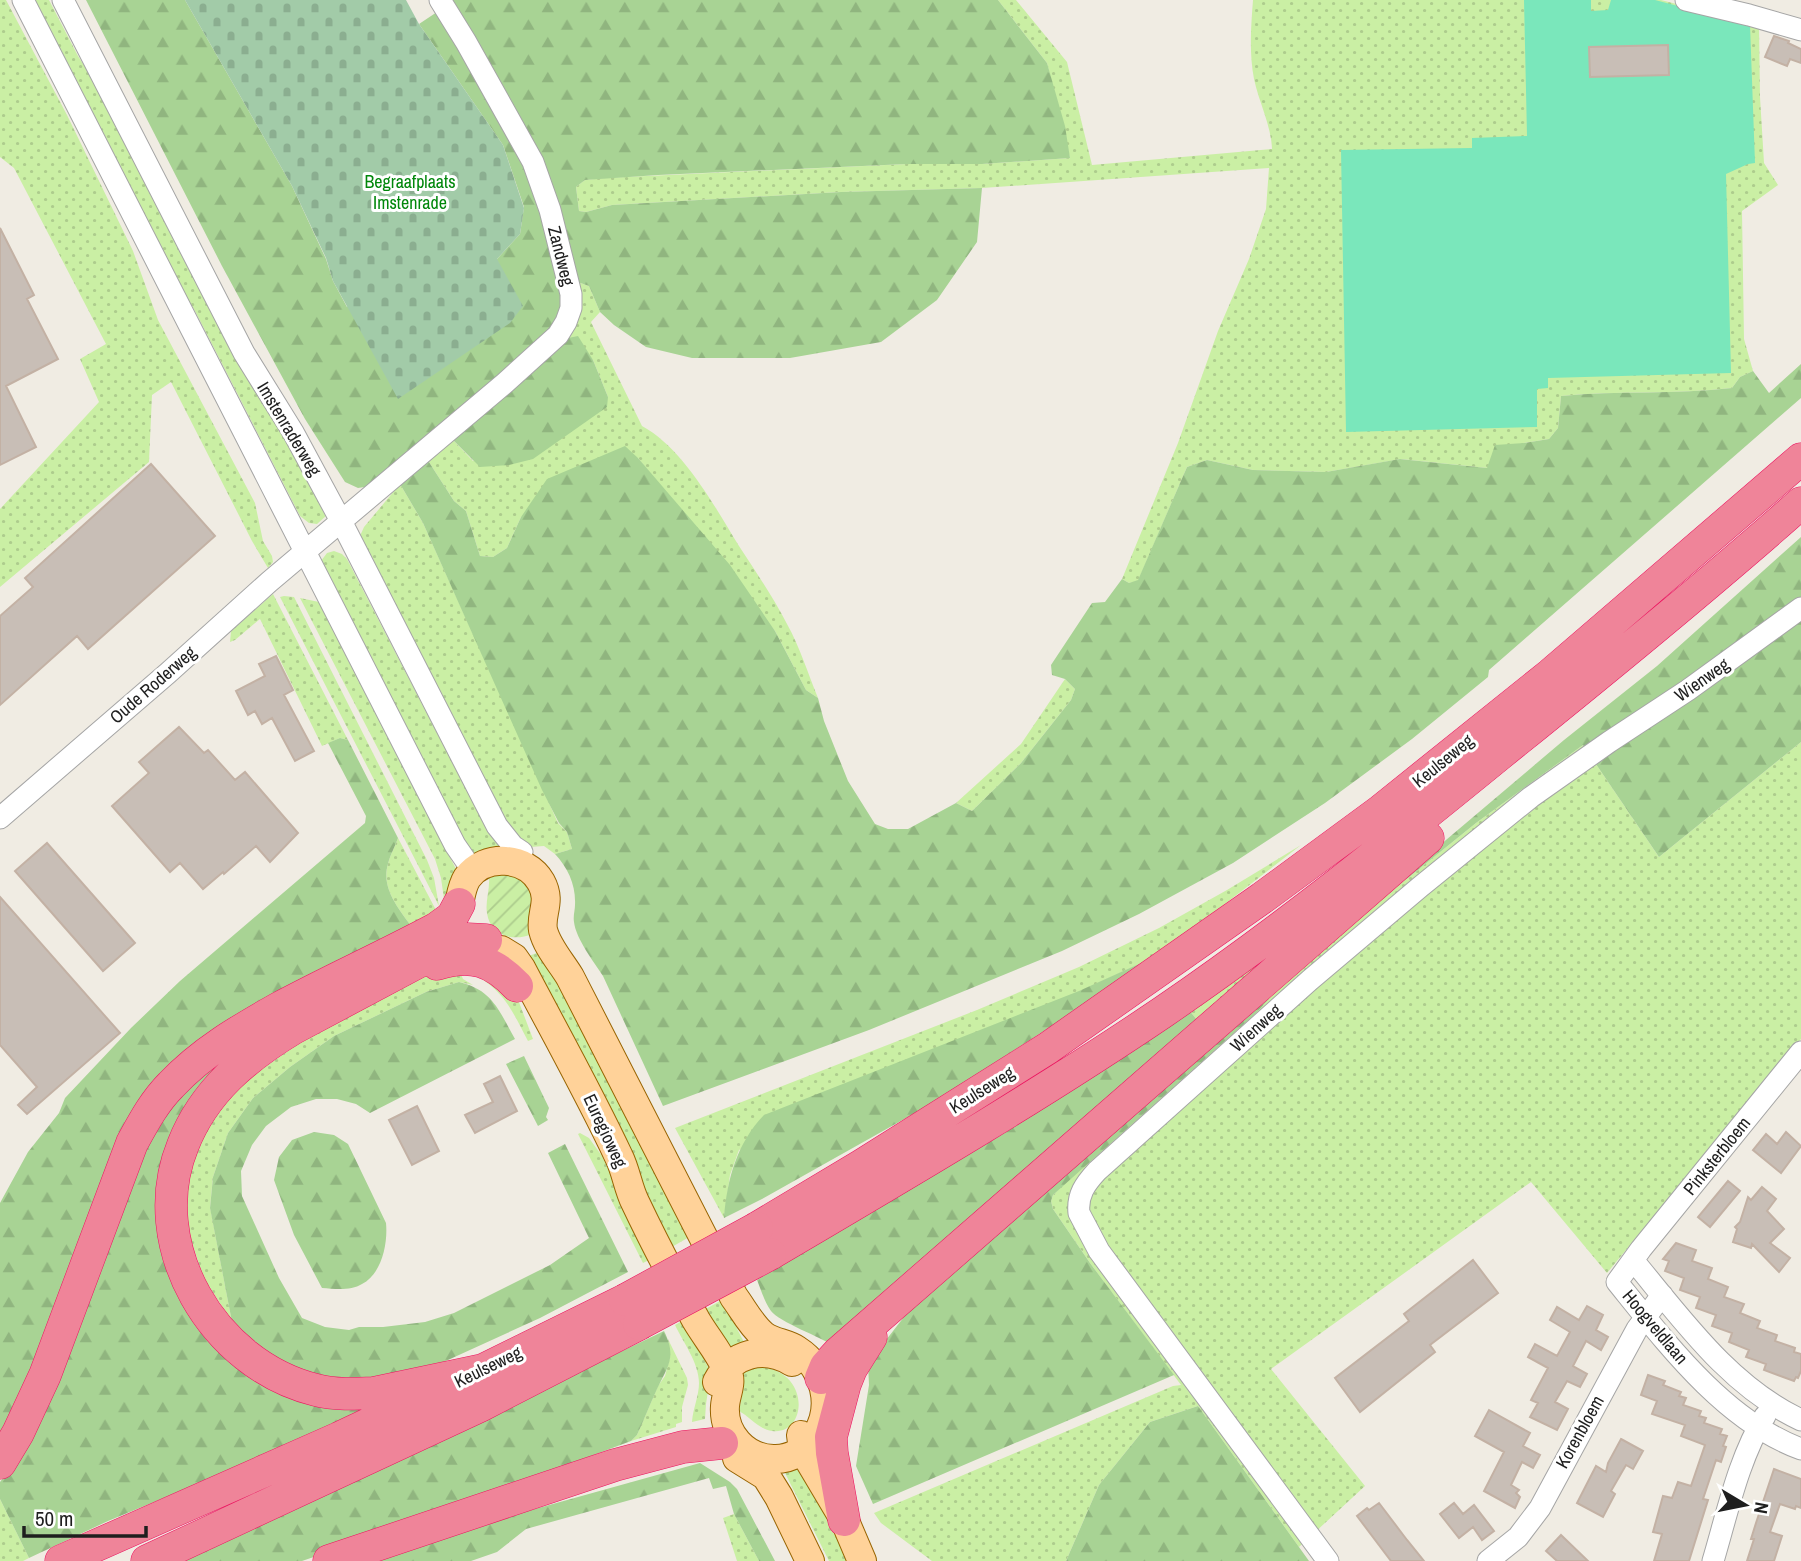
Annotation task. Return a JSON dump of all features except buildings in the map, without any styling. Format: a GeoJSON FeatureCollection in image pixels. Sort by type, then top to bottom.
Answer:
{"type":"FeatureCollection","features":[{"type":"Feature","properties":{"kind":"highway","name":"Keulseweg"},"geometry":{"type":"LineString","coordinates":[[763,1241],[870,1160],[1048,1048],[1358,828],[1551,674],[1801,459]]}},
{"type":"Feature","properties":{"kind":"highway","name":"Keulseweg"},"geometry":{"type":"LineString","coordinates":[[147,1561],[481,1406],[632,1312],[985,1126],[1165,1011],[1280,928],[1398,837],[1580,690],[1801,503]]}},
{"type":"Feature","properties":{"kind":"highway"},"geometry":{"type":"LineString","coordinates":[[821,1378],[826,1366],[838,1353],[1421,845],[1580,690]]}},
{"type":"Feature","properties":{"kind":"highway"},"geometry":{"type":"LineString","coordinates":[[0,1463],[46,1375],[132,1143],[148,1114],[169,1086],[199,1058],[238,1031],[437,928],[452,917],[466,887]]}},
{"type":"Feature","properties":{"kind":"highway"},"geometry":{"type":"LineString","coordinates":[[483,1370],[374,1393],[357,1394],[318,1391],[282,1378],[234,1346],[201,1306],[187,1280],[176,1244],[171,1202],[175,1169],[191,1127],[215,1089],[232,1072],[273,1041],[458,942],[475,938],[494,945]]}},
{"type":"Feature","properties":{"kind":"highway"},"geometry":{"type":"LineString","coordinates":[[399,972],[420,971],[451,960],[480,961],[504,972],[517,986]]}},
{"type":"Feature","properties":{"kind":"highway","name":"Keulseweg"},"geometry":{"type":"LineString","coordinates":[[61,1561],[339,1438],[483,1370],[632,1312]]}},
{"type":"Feature","properties":{"kind":"highway"},"geometry":{"type":"LineString","coordinates":[[844,1520],[831,1437],[845,1384],[883,1314]]}},
{"type":"Feature","properties":{"kind":"highway"},"geometry":{"type":"LineString","coordinates":[[329,1561],[615,1465],[660,1437],[734,1445]]}},
{"type":"Feature","properties":{"kind":"main road"},"geometry":{"type":"LineString","coordinates":[[522,852],[542,863],[556,881],[561,903],[551,931],[539,944],[521,951],[494,945],[478,929],[473,904],[477,891],[466,887],[490,862],[518,863],[534,873],[546,899],[543,926],[551,931],[570,976],[734,1297],[772,1347],[803,1373],[808,1382],[813,1410],[807,1440]]}},
{"type":"Feature","properties":{"kind":"main road","name":"Euregioweg"},"geometry":{"type":"LineString","coordinates":[[494,945],[514,958],[522,968],[621,1160],[633,1199],[696,1320],[715,1371],[721,1375]]}},
{"type":"Feature","properties":{"kind":"main road"},"geometry":{"type":"LineString","coordinates":[[517,986],[611,1165],[633,1199]]}},
{"type":"Feature","properties":{"kind":"main road"},"geometry":{"type":"LineString","coordinates":[[734,1445],[772,1459],[783,1458],[807,1440],[824,1416],[826,1397],[817,1370],[804,1355],[797,1350],[772,1347],[747,1354],[732,1362],[721,1375],[711,1401],[734,1445],[766,1476],[779,1497],[810,1561]]}},
{"type":"Feature","properties":{"kind":"main road"},"geometry":{"type":"LineString","coordinates":[[734,1445],[738,1424],[757,1441],[769,1445],[807,1440],[818,1448],[862,1561]]}},
{"type":"Feature","properties":{"kind":"main road"},"geometry":{"type":"LineString","coordinates":[[734,1445],[774,1467],[781,1475],[824,1561]]}},
{"type":"Feature","properties":{"kind":"street"},"geometry":{"type":"LineString","coordinates":[[23,0],[455,845],[466,887]]}},
{"type":"Feature","properties":{"kind":"street","name":"Imstenraderweg"},"geometry":{"type":"LineString","coordinates":[[63,0],[244,353],[293,432],[341,521],[496,826],[513,846],[522,852]]}},
{"type":"Feature","properties":{"kind":"street","name":"Zandweg"},"geometry":{"type":"LineString","coordinates":[[306,552],[558,335],[570,308],[570,294],[550,210],[533,162],[440,0]]}},
{"type":"Feature","properties":{"kind":"street"},"geometry":{"type":"LineString","coordinates":[[1686,0],[1801,30]]}},
{"type":"Feature","properties":{"kind":"street","name":"Oude Roderweg"},"geometry":{"type":"LineString","coordinates":[[0,818],[168,673],[268,582],[306,552]]}},
{"type":"Feature","properties":{"kind":"street","name":"Wienweg"},"geometry":{"type":"LineString","coordinates":[[1328,1561],[1099,1251],[1079,1213],[1082,1190],[1097,1171],[1310,980],[1470,846],[1531,797],[1688,690],[1801,608]]}},
{"type":"Feature","properties":{"kind":"street","name":"Pinksterbloem"},"geometry":{"type":"LineString","coordinates":[[1633,1261],[1801,1052]]}},
{"type":"Feature","properties":{"kind":"street","name":"Hoogveldlaan"},"geometry":{"type":"LineString","coordinates":[[1801,1420],[1772,1405],[1731,1372],[1633,1261],[1617,1282],[1699,1378],[1758,1428],[1801,1449]]}},
{"type":"Feature","properties":{"kind":"street","name":"Korenbloem"},"geometry":{"type":"LineString","coordinates":[[1488,1561],[1518,1537],[1540,1508],[1637,1329],[1662,1294]]}},
{"type":"Feature","properties":{"kind":"street"},"geometry":{"type":"LineString","coordinates":[[1713,1561],[1746,1455],[1772,1405]]}},
{"type":"Feature","properties":{"kind":"green space"},"geometry":{"type":"Polygon","coordinates":[[[0,0],[6,0],[67,115],[133,251],[158,320],[255,503],[263,541],[272,556],[273,562],[268,568],[171,382],[152,395],[149,462],[0,587],[0,509],[99,402],[80,359],[106,344],[14,168],[0,157],[0,0]]]}},
{"type":"Feature","properties":{"kind":"green space"},"geometry":{"type":"Polygon","coordinates":[[[29,0],[49,0],[78,56],[121,123],[328,512],[317,524],[309,523],[300,516],[195,311],[29,0]]]}},
{"type":"Feature","properties":{"kind":"green space"},"geometry":{"type":"Polygon","coordinates":[[[86,0],[185,0],[292,186],[347,307],[497,259],[520,234],[524,207],[503,145],[419,24],[440,10],[524,153],[568,280],[561,319],[377,485],[358,488],[345,482],[305,419],[222,266],[86,0]]]}},
{"type":"Feature","properties":{"kind":"green space","name":"Begraafplaats Imstenrade"},"geometry":{"type":"Polygon","coordinates":[[[185,0],[406,0],[419,24],[503,145],[524,208],[520,234],[497,259],[523,306],[510,323],[398,399],[333,281],[326,258],[292,186],[185,0]]]}},
{"type":"Feature","properties":{"kind":"green space"},"geometry":{"type":"Polygon","coordinates":[[[443,0],[998,0],[1047,63],[1065,126],[1070,158],[585,180],[576,187],[579,211],[586,212],[612,205],[841,192],[982,188],[977,242],[937,300],[881,342],[790,358],[692,358],[646,347],[600,312],[589,286],[572,280],[554,211],[443,0]]]}},
{"type":"Feature","properties":{"kind":"green space"},"geometry":{"type":"Polygon","coordinates":[[[998,0],[1016,0],[1067,62],[1092,165],[1272,149],[1252,69],[1253,0],[1661,0],[1759,25],[1764,163],[1778,185],[1742,211],[1744,339],[1753,371],[1740,377],[1732,388],[1561,396],[1558,428],[1549,439],[1524,443],[1487,468],[1401,459],[1326,472],[1253,470],[1207,460],[1187,467],[1138,581],[1129,583],[1122,579],[1178,443],[1266,209],[1269,168],[982,188],[841,192],[612,205],[586,212],[579,211],[576,187],[585,180],[1070,158],[1047,63],[998,0]]]}},
{"type":"Feature","properties":{"kind":"green space"},"geometry":{"type":"Polygon","coordinates":[[[1524,0],[1591,0],[1591,11],[1608,10],[1611,0],[1655,0],[1750,25],[1755,163],[1726,174],[1731,373],[1548,378],[1548,388],[1537,389],[1537,427],[1346,432],[1341,150],[1472,148],[1472,138],[1527,136],[1524,0]]]}},
{"type":"Feature","properties":{"kind":"green space"},"geometry":{"type":"Polygon","coordinates":[[[572,280],[589,286],[600,312],[591,322],[642,426],[671,449],[709,497],[782,614],[818,698],[806,690],[775,631],[638,458],[521,517],[507,548],[493,557],[480,556],[466,511],[454,501],[427,459],[452,439],[473,461],[608,397],[593,360],[568,338],[572,280]]]}},
{"type":"Feature","properties":{"kind":"green space"},"geometry":{"type":"Polygon","coordinates":[[[578,336],[593,360],[608,397],[607,407],[533,459],[509,465],[480,467],[452,439],[568,338],[578,336]]]}},
{"type":"Feature","properties":{"kind":"green space"},"geometry":{"type":"Polygon","coordinates":[[[1801,364],[1801,398],[1489,670],[1488,677],[1412,739],[1325,803],[1233,863],[1139,914],[1062,951],[869,1030],[663,1106],[603,976],[575,929],[573,884],[555,854],[572,849],[567,832],[559,823],[542,790],[423,523],[400,484],[427,459],[454,501],[466,511],[480,556],[493,557],[507,548],[521,517],[547,479],[625,446],[730,565],[775,631],[806,690],[818,698],[824,721],[848,781],[875,824],[888,829],[908,829],[956,803],[972,811],[1021,763],[1071,700],[1075,689],[1065,679],[1052,675],[1051,665],[1092,603],[1105,602],[1122,579],[1129,583],[1138,580],[1187,467],[1207,460],[1253,470],[1326,472],[1400,459],[1487,468],[1495,445],[1549,439],[1558,428],[1561,396],[1732,388],[1740,377],[1753,371],[1769,393],[1801,364]]]}},
{"type":"Feature","properties":{"kind":"green space"},"geometry":{"type":"Polygon","coordinates":[[[400,484],[423,523],[558,823],[567,832],[572,849],[555,854],[544,846],[530,847],[506,828],[360,536],[364,527],[400,484]]]}},
{"type":"Feature","properties":{"kind":"green space"},"geometry":{"type":"Polygon","coordinates":[[[1801,537],[1801,742],[1659,857],[1583,745],[1476,823],[1408,878],[1394,884],[1564,740],[1657,666],[1801,537]]]}},
{"type":"Feature","properties":{"kind":"green space"},"geometry":{"type":"Polygon","coordinates":[[[334,551],[347,559],[437,733],[507,850],[474,860],[321,561],[327,553],[334,551]]]}},
{"type":"Feature","properties":{"kind":"green space"},"geometry":{"type":"Polygon","coordinates":[[[273,594],[348,740],[340,738],[322,746],[260,619],[230,642],[231,631],[273,594]]]}},
{"type":"Feature","properties":{"kind":"green space"},"geometry":{"type":"Polygon","coordinates":[[[280,597],[294,597],[427,860],[434,878],[439,906],[280,597]]]}},
{"type":"Feature","properties":{"kind":"green space"},"geometry":{"type":"Polygon","coordinates":[[[300,598],[322,605],[403,752],[417,794],[456,869],[457,879],[444,899],[435,859],[300,598]]]}},
{"type":"Feature","properties":{"kind":"green space"},"geometry":{"type":"Polygon","coordinates":[[[1065,679],[1075,689],[1071,700],[1021,763],[972,811],[956,803],[1021,744],[1065,679]]]}},
{"type":"Feature","properties":{"kind":"green space"},"geometry":{"type":"Polygon","coordinates":[[[340,738],[348,740],[398,838],[388,864],[387,883],[394,900],[416,933],[216,1036],[88,1232],[0,1442],[0,1203],[28,1152],[59,1113],[65,1098],[131,1028],[180,981],[365,823],[366,816],[328,743],[340,738]]]}},
{"type":"Feature","properties":{"kind":"green space"},"geometry":{"type":"Polygon","coordinates":[[[1801,742],[1801,1039],[1607,1273],[1531,1182],[1271,1369],[1365,1486],[1299,1547],[1198,1406],[1150,1422],[1099,1485],[1066,1561],[932,1561],[881,1523],[874,1513],[1173,1386],[1181,1385],[1090,1263],[1053,1209],[1051,1201],[1053,1195],[1271,985],[1394,884],[1408,878],[1476,823],[1583,745],[1659,857],[1801,742]]]}},
{"type":"Feature","properties":{"kind":"green space"},"geometry":{"type":"Polygon","coordinates":[[[398,838],[437,912],[416,933],[394,900],[387,883],[388,864],[398,838]]]}},
{"type":"Feature","properties":{"kind":"green space"},"geometry":{"type":"Polygon","coordinates":[[[1301,845],[1152,958],[739,1150],[730,1175],[724,1218],[675,1128],[977,1010],[1079,967],[1159,928],[1301,845]]]}},
{"type":"Feature","properties":{"kind":"green space"},"geometry":{"type":"Polygon","coordinates":[[[1390,865],[1201,1025],[1189,1010],[1390,865]]]}},
{"type":"Feature","properties":{"kind":"green space"},"geometry":{"type":"Polygon","coordinates":[[[501,874],[522,880],[528,886],[532,903],[532,934],[518,937],[504,935],[489,921],[489,878],[501,874]]]}},
{"type":"Feature","properties":{"kind":"green space"},"geometry":{"type":"Polygon","coordinates":[[[542,951],[691,1236],[670,1248],[526,957],[542,951]]]}},
{"type":"Feature","properties":{"kind":"green space"},"geometry":{"type":"Polygon","coordinates":[[[1152,958],[931,1104],[724,1218],[735,1162],[747,1137],[764,1115],[1079,991],[1152,958]]]}},
{"type":"Feature","properties":{"kind":"green space"},"geometry":{"type":"Polygon","coordinates":[[[459,970],[463,979],[473,985],[459,982],[426,992],[334,1036],[290,1067],[253,1098],[228,1133],[213,1177],[210,1207],[232,1322],[203,1277],[186,1224],[185,1178],[208,1119],[249,1078],[330,1022],[425,974],[459,970]]]}},
{"type":"Feature","properties":{"kind":"green space"},"geometry":{"type":"Polygon","coordinates":[[[471,972],[517,997],[533,1039],[528,1041],[500,994],[471,972]]]}},
{"type":"Feature","properties":{"kind":"green space"},"geometry":{"type":"Polygon","coordinates":[[[459,982],[480,990],[494,1003],[515,1039],[370,1113],[356,1104],[337,1099],[316,1099],[291,1107],[266,1126],[252,1145],[241,1171],[242,1196],[279,1278],[302,1318],[325,1327],[349,1330],[425,1322],[454,1313],[550,1265],[589,1238],[548,1153],[565,1144],[628,1272],[540,1318],[426,1370],[371,1381],[330,1378],[291,1366],[244,1338],[232,1322],[210,1208],[213,1177],[228,1133],[253,1098],[290,1067],[334,1036],[426,992],[459,982]]]}},
{"type":"Feature","properties":{"kind":"green space"},"geometry":{"type":"Polygon","coordinates":[[[1271,985],[1269,999],[1256,1013],[1053,1195],[1051,1201],[1053,1209],[1090,1263],[1174,1375],[873,1504],[856,1466],[869,1385],[868,1363],[922,1294],[1271,985]]]}},
{"type":"Feature","properties":{"kind":"green space"},"geometry":{"type":"Polygon","coordinates":[[[1189,1010],[1201,1025],[836,1347],[782,1320],[771,1311],[757,1280],[1003,1134],[1189,1010]]]}},
{"type":"Feature","properties":{"kind":"green space"},"geometry":{"type":"Polygon","coordinates":[[[272,1032],[170,1149],[211,1332],[377,1405],[29,1558],[0,1499],[0,1482],[9,1470],[125,1181],[185,1082],[272,1032]]]}},
{"type":"Feature","properties":{"kind":"green space"},"geometry":{"type":"Polygon","coordinates":[[[524,1056],[549,1108],[546,1117],[548,1120],[538,1126],[506,1064],[524,1056]]]}},
{"type":"Feature","properties":{"kind":"green space"},"geometry":{"type":"Polygon","coordinates":[[[314,1132],[334,1135],[348,1144],[386,1223],[385,1248],[379,1266],[369,1279],[353,1288],[322,1288],[294,1235],[274,1180],[279,1157],[292,1140],[314,1132]]]}},
{"type":"Feature","properties":{"kind":"green space"},"geometry":{"type":"Polygon","coordinates":[[[578,1134],[589,1138],[602,1156],[653,1258],[643,1263],[578,1134]]]}},
{"type":"Feature","properties":{"kind":"green space"},"geometry":{"type":"Polygon","coordinates":[[[722,1300],[746,1346],[729,1358],[702,1311],[722,1300]]]}},
{"type":"Feature","properties":{"kind":"green space"},"geometry":{"type":"Polygon","coordinates":[[[684,1320],[709,1369],[710,1378],[705,1419],[692,1422],[699,1383],[694,1360],[675,1325],[684,1320]]]}},
{"type":"Feature","properties":{"kind":"green space"},"geometry":{"type":"Polygon","coordinates":[[[664,1331],[670,1348],[670,1361],[637,1435],[631,1441],[302,1561],[176,1561],[403,1456],[664,1331]]]}},
{"type":"Feature","properties":{"kind":"green space"},"geometry":{"type":"Polygon","coordinates":[[[668,1339],[687,1378],[682,1422],[676,1424],[676,1427],[631,1441],[637,1435],[665,1376],[670,1357],[668,1339]]]}},
{"type":"Feature","properties":{"kind":"green space"},"geometry":{"type":"Polygon","coordinates":[[[760,1367],[777,1371],[789,1379],[796,1390],[799,1402],[797,1414],[792,1424],[784,1430],[768,1430],[739,1411],[744,1385],[742,1374],[760,1367]]]}},
{"type":"Feature","properties":{"kind":"green space"},"geometry":{"type":"Polygon","coordinates":[[[1198,1406],[1309,1561],[1066,1561],[1099,1485],[1150,1422],[1198,1406]]]}},
{"type":"Feature","properties":{"kind":"green space"},"geometry":{"type":"Polygon","coordinates":[[[798,1460],[851,1561],[829,1561],[783,1469],[798,1460]]]}},
{"type":"Feature","properties":{"kind":"green space"},"geometry":{"type":"Polygon","coordinates":[[[700,1463],[737,1489],[775,1561],[759,1561],[734,1514],[726,1486],[713,1489],[709,1478],[526,1529],[497,1552],[471,1561],[371,1561],[503,1518],[700,1463]]]}},
{"type":"Feature","properties":{"kind":"green space"},"geometry":{"type":"Polygon","coordinates":[[[0,1499],[29,1558],[23,1561],[0,1561],[0,1499]]]}},
{"type":"Feature","properties":{"kind":"green space"},"geometry":{"type":"Polygon","coordinates":[[[734,1514],[759,1561],[737,1561],[723,1518],[734,1514]]]}}]}
